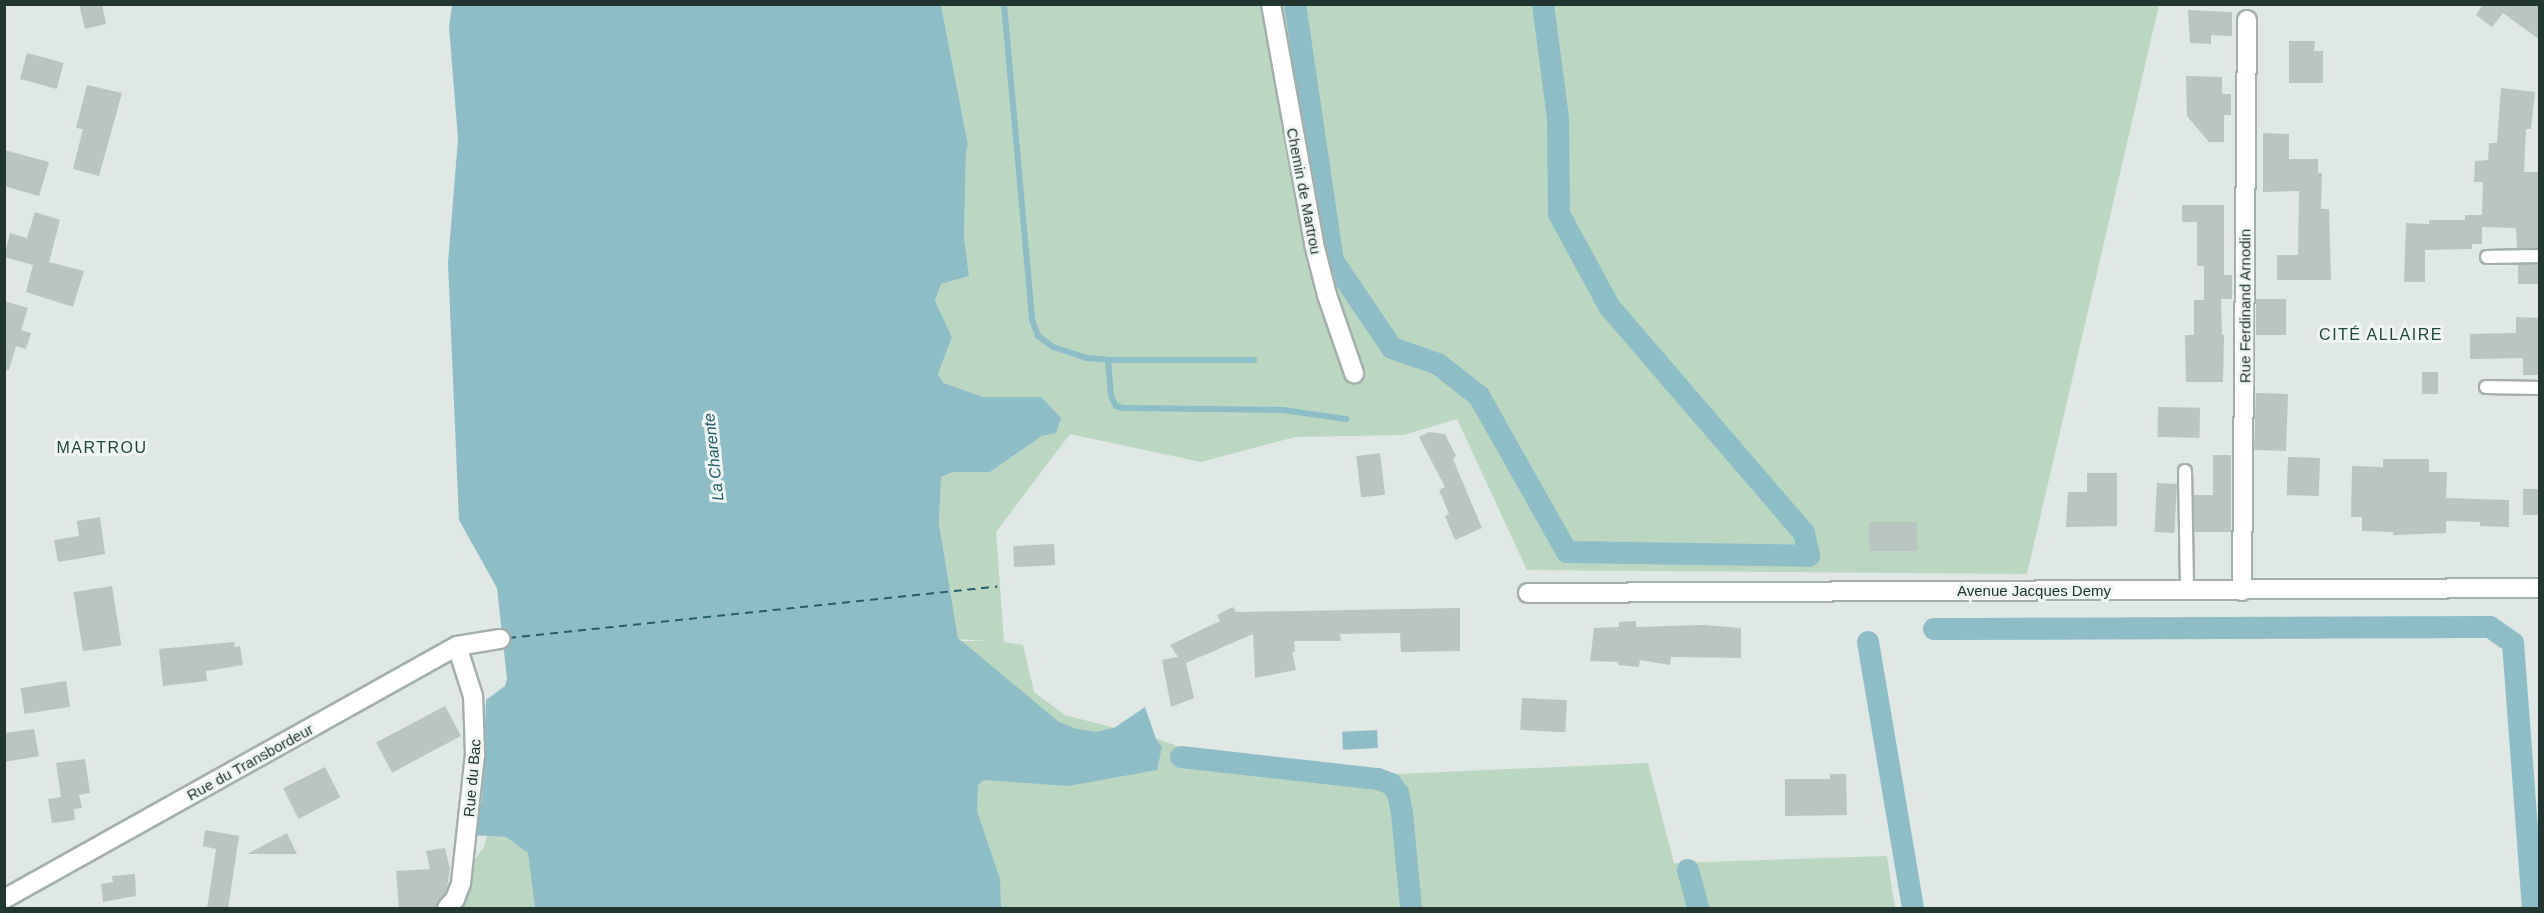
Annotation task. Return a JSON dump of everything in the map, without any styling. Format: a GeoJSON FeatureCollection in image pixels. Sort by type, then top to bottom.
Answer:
{"type":"FeatureCollection","features":[{"type":"Feature","properties":{"kind":"street","name":"Chemin de Martrou"},"geometry":{"type":"LineString","coordinates":[[1271,4],[1314,244],[1327,296],[1354,373]]}},
{"type":"Feature","properties":{"kind":"street","name":"Rue Ferdinand Arnodin"},"geometry":{"type":"LineString","coordinates":[[2242,591],[2247,20]]}},
{"type":"Feature","properties":{"kind":"street","name":"Avenue Jacques Demy"},"geometry":{"type":"LineString","coordinates":[[1528,593],[2540,588]]}},
{"type":"Feature","properties":{"kind":"street","name":"Rue du Transbordeur"},"geometry":{"type":"LineString","coordinates":[[4,899],[457,646],[500,639]]}},
{"type":"Feature","properties":{"kind":"street","name":"Rue du Bac"},"geometry":{"type":"LineString","coordinates":[[447,909],[455,898],[461,883],[475,755],[473,696],[457,646]]}},
{"type":"Feature","properties":{"kind":"lane"},"geometry":{"type":"LineString","coordinates":[[2487,256],[2540,256]]}},
{"type":"Feature","properties":{"kind":"lane"},"geometry":{"type":"LineString","coordinates":[[2486,387],[2540,388]]}},
{"type":"Feature","properties":{"kind":"lane"},"geometry":{"type":"LineString","coordinates":[[2185,471],[2187,591]]}},
{"type":"Feature","properties":{"kind":"green space"},"geometry":{"type":"Polygon","coordinates":[[[941,5],[2159,5],[2027,574],[1527,570],[1457,419],[1404,435],[1295,437],[1201,462],[1070,434],[996,532],[1004,642],[1023,645],[1034,692],[1065,715],[1161,740],[1184,749],[1398,774],[1648,763],[1674,863],[1887,856],[1895,908],[981,908],[972,771],[1046,732],[959,641],[987,641],[958,639],[939,524],[941,477],[953,472],[990,472],[1042,436],[1055,433],[1041,397],[983,397],[944,383],[938,373],[952,337],[935,301],[941,284],[969,276],[964,237],[968,145],[941,5]]]}},
{"type":"Feature","properties":{"kind":"green space"},"geometry":{"type":"Polygon","coordinates":[[[487,836],[506,837],[529,853],[535,908],[454,908],[470,875],[473,862],[484,847],[487,836]]]}},
{"type":"Feature","properties":{"kind":"water","name":"La Charente"},"geometry":{"type":"Polygon","coordinates":[[[452,5],[941,5],[968,145],[964,237],[969,276],[941,284],[935,301],[952,337],[938,374],[944,383],[983,397],[1041,397],[1061,418],[1056,433],[1042,436],[990,472],[953,472],[941,477],[939,524],[958,638],[1059,722],[1077,729],[1096,732],[1114,728],[1145,707],[1156,739],[1162,747],[1157,770],[1068,786],[984,780],[978,785],[977,811],[1000,879],[1001,908],[535,908],[528,853],[506,837],[471,835],[482,800],[486,700],[505,686],[507,679],[497,588],[459,520],[448,263],[458,139],[449,27],[452,5]]]}},
{"type":"Feature","properties":{"kind":"water"},"geometry":{"type":"Polygon","coordinates":[[[1377,730],[1378,748],[1343,750],[1342,732],[1377,730]]]}},
{"type":"Feature","properties":{"kind":"building"},"geometry":{"type":"Polygon","coordinates":[[[79,4],[102,4],[106,24],[85,29],[79,4]]]}},
{"type":"Feature","properties":{"kind":"building"},"geometry":{"type":"Polygon","coordinates":[[[2483,4],[2540,4],[2540,40],[2503,13],[2492,27],[2476,15],[2483,4]]]}},
{"type":"Feature","properties":{"kind":"building"},"geometry":{"type":"Polygon","coordinates":[[[2188,10],[2232,12],[2232,36],[2211,35],[2211,44],[2190,43],[2188,10]]]}},
{"type":"Feature","properties":{"kind":"building"},"geometry":{"type":"Polygon","coordinates":[[[2289,41],[2315,41],[2314,51],[2323,51],[2323,83],[2289,83],[2289,41]]]}},
{"type":"Feature","properties":{"kind":"building"},"geometry":{"type":"Polygon","coordinates":[[[27,53],[64,63],[57,89],[20,79],[27,53]]]}},
{"type":"Feature","properties":{"kind":"building"},"geometry":{"type":"Polygon","coordinates":[[[2186,76],[2222,77],[2222,94],[2231,94],[2231,115],[2224,115],[2224,142],[2209,142],[2187,116],[2186,76]]]}},
{"type":"Feature","properties":{"kind":"building"},"geometry":{"type":"Polygon","coordinates":[[[87,85],[122,93],[99,176],[73,169],[83,129],[76,128],[87,85]]]}},
{"type":"Feature","properties":{"kind":"building"},"geometry":{"type":"Polygon","coordinates":[[[2501,88],[2535,92],[2531,129],[2526,129],[2524,172],[2540,172],[2540,248],[2517,248],[2516,228],[2482,227],[2482,244],[2472,244],[2472,249],[2425,250],[2425,282],[2404,282],[2406,223],[2429,224],[2429,220],[2465,220],[2465,215],[2482,215],[2483,182],[2474,182],[2475,161],[2488,160],[2489,143],[2497,143],[2501,88]]]}},
{"type":"Feature","properties":{"kind":"building"},"geometry":{"type":"Polygon","coordinates":[[[2263,133],[2289,134],[2289,159],[2318,159],[2318,173],[2322,173],[2321,209],[2329,209],[2331,280],[2277,280],[2277,255],[2298,255],[2299,191],[2263,192],[2263,133]]]}},
{"type":"Feature","properties":{"kind":"building"},"geometry":{"type":"Polygon","coordinates":[[[4,150],[49,162],[39,196],[4,186],[4,150]]]}},
{"type":"Feature","properties":{"kind":"building"},"geometry":{"type":"Polygon","coordinates":[[[2182,205],[2224,205],[2224,275],[2232,275],[2232,299],[2221,299],[2222,335],[2224,335],[2223,382],[2186,382],[2185,335],[2194,335],[2194,300],[2204,300],[2204,266],[2197,266],[2197,222],[2182,222],[2182,205]]]}},
{"type":"Feature","properties":{"kind":"building"},"geometry":{"type":"Polygon","coordinates":[[[35,212],[60,220],[49,262],[84,271],[73,307],[26,292],[33,265],[4,257],[10,233],[27,238],[35,212]]]}},
{"type":"Feature","properties":{"kind":"building"},"geometry":{"type":"Polygon","coordinates":[[[2518,264],[2540,264],[2540,284],[2518,284],[2518,264]]]}},
{"type":"Feature","properties":{"kind":"building"},"geometry":{"type":"Polygon","coordinates":[[[2256,299],[2286,299],[2286,335],[2256,335],[2256,299]]]}},
{"type":"Feature","properties":{"kind":"building"},"geometry":{"type":"Polygon","coordinates":[[[4,301],[28,308],[21,330],[31,333],[26,349],[16,346],[9,370],[4,370],[4,301]]]}},
{"type":"Feature","properties":{"kind":"building"},"geometry":{"type":"Polygon","coordinates":[[[2516,317],[2540,318],[2540,375],[2523,375],[2523,358],[2470,359],[2470,334],[2516,333],[2516,317]]]}},
{"type":"Feature","properties":{"kind":"building"},"geometry":{"type":"Polygon","coordinates":[[[2422,372],[2438,372],[2438,394],[2422,394],[2422,372]]]}},
{"type":"Feature","properties":{"kind":"building"},"geometry":{"type":"Polygon","coordinates":[[[2256,393],[2288,394],[2286,451],[2254,450],[2256,393]]]}},
{"type":"Feature","properties":{"kind":"building"},"geometry":{"type":"Polygon","coordinates":[[[2158,407],[2200,408],[2199,438],[2157,437],[2158,407]]]}},
{"type":"Feature","properties":{"kind":"building"},"geometry":{"type":"Polygon","coordinates":[[[1429,432],[1445,434],[1456,456],[1453,459],[1482,528],[1455,540],[1445,516],[1449,514],[1439,490],[1445,487],[1419,437],[1429,432]]]}},
{"type":"Feature","properties":{"kind":"building"},"geometry":{"type":"Polygon","coordinates":[[[1380,453],[1385,495],[1361,498],[1356,456],[1380,453]]]}},
{"type":"Feature","properties":{"kind":"building"},"geometry":{"type":"Polygon","coordinates":[[[2213,455],[2231,455],[2231,532],[2194,532],[2194,495],[2213,495],[2213,455]]]}},
{"type":"Feature","properties":{"kind":"building"},"geometry":{"type":"Polygon","coordinates":[[[2288,457],[2320,458],[2319,496],[2287,495],[2288,457]]]}},
{"type":"Feature","properties":{"kind":"building"},"geometry":{"type":"Polygon","coordinates":[[[2383,459],[2429,459],[2429,472],[2447,472],[2446,498],[2509,500],[2509,527],[2480,526],[2480,522],[2446,521],[2446,533],[2393,535],[2393,532],[2362,531],[2362,517],[2351,517],[2352,466],[2383,467],[2383,459]]]}},
{"type":"Feature","properties":{"kind":"building"},"geometry":{"type":"Polygon","coordinates":[[[2087,473],[2117,473],[2117,526],[2066,527],[2068,492],[2087,492],[2087,473]]]}},
{"type":"Feature","properties":{"kind":"building"},"geometry":{"type":"Polygon","coordinates":[[[2157,483],[2177,484],[2174,533],[2154,532],[2157,483]]]}},
{"type":"Feature","properties":{"kind":"building"},"geometry":{"type":"Polygon","coordinates":[[[2523,489],[2540,489],[2540,515],[2523,515],[2523,489]]]}},
{"type":"Feature","properties":{"kind":"building"},"geometry":{"type":"Polygon","coordinates":[[[100,517],[105,554],[58,562],[54,540],[79,536],[77,521],[100,517]]]}},
{"type":"Feature","properties":{"kind":"building"},"geometry":{"type":"Polygon","coordinates":[[[1869,522],[1917,522],[1917,551],[1869,551],[1869,522]]]}},
{"type":"Feature","properties":{"kind":"building"},"geometry":{"type":"Polygon","coordinates":[[[1054,544],[1055,565],[1014,567],[1013,546],[1054,544]]]}},
{"type":"Feature","properties":{"kind":"building"},"geometry":{"type":"Polygon","coordinates":[[[112,586],[121,645],[83,651],[73,592],[112,586]]]}},
{"type":"Feature","properties":{"kind":"building"},"geometry":{"type":"Polygon","coordinates":[[[1233,607],[1236,612],[1460,608],[1460,651],[1401,652],[1400,633],[1340,634],[1341,641],[1294,641],[1295,652],[1292,652],[1296,670],[1255,678],[1253,634],[1186,663],[1194,698],[1171,707],[1162,660],[1178,657],[1170,645],[1220,621],[1217,615],[1233,607]]]}},
{"type":"Feature","properties":{"kind":"building"},"geometry":{"type":"Polygon","coordinates":[[[1636,621],[1636,627],[1704,625],[1741,628],[1741,658],[1671,657],[1670,665],[1640,660],[1639,667],[1618,665],[1618,662],[1590,661],[1594,628],[1619,627],[1619,622],[1636,621]]]}},
{"type":"Feature","properties":{"kind":"building"},"geometry":{"type":"Polygon","coordinates":[[[234,642],[235,647],[240,646],[243,665],[206,671],[207,681],[163,686],[159,649],[234,642]]]}},
{"type":"Feature","properties":{"kind":"building"},"geometry":{"type":"Polygon","coordinates":[[[66,681],[70,707],[25,714],[21,688],[66,681]]]}},
{"type":"Feature","properties":{"kind":"building"},"geometry":{"type":"Polygon","coordinates":[[[1522,698],[1567,700],[1565,732],[1520,730],[1522,698]]]}},
{"type":"Feature","properties":{"kind":"building"},"geometry":{"type":"Polygon","coordinates":[[[445,706],[461,736],[392,773],[376,743],[445,706]]]}},
{"type":"Feature","properties":{"kind":"building"},"geometry":{"type":"Polygon","coordinates":[[[34,729],[39,756],[4,762],[4,733],[34,729]]]}},
{"type":"Feature","properties":{"kind":"building"},"geometry":{"type":"Polygon","coordinates":[[[85,759],[90,793],[79,795],[82,808],[74,809],[75,820],[52,823],[48,799],[61,797],[56,763],[85,759]]]}},
{"type":"Feature","properties":{"kind":"building"},"geometry":{"type":"Polygon","coordinates":[[[325,767],[340,797],[299,819],[283,788],[325,767]]]}},
{"type":"Feature","properties":{"kind":"building"},"geometry":{"type":"Polygon","coordinates":[[[1830,774],[1846,774],[1847,815],[1785,816],[1785,779],[1830,779],[1830,774]]]}},
{"type":"Feature","properties":{"kind":"building"},"geometry":{"type":"Polygon","coordinates":[[[205,830],[239,836],[228,909],[207,909],[216,849],[203,846],[205,830]]]}},
{"type":"Feature","properties":{"kind":"building"},"geometry":{"type":"Polygon","coordinates":[[[287,833],[297,854],[247,854],[287,833]]]}},
{"type":"Feature","properties":{"kind":"building"},"geometry":{"type":"Polygon","coordinates":[[[445,848],[450,869],[447,888],[436,909],[399,909],[396,871],[430,869],[426,851],[445,848]]]}},
{"type":"Feature","properties":{"kind":"building"},"geometry":{"type":"Polygon","coordinates":[[[135,874],[136,896],[103,902],[101,884],[113,882],[112,876],[135,874]]]}},
{"type":"Feature","properties":{"kind":"waterway"},"geometry":{"type":"LineString","coordinates":[[1004,4],[1032,320],[1038,336],[1053,347],[1087,358],[1254,360]]}},
{"type":"Feature","properties":{"kind":"waterway"},"geometry":{"type":"LineString","coordinates":[[1295,4],[1333,261],[1392,348],[1438,364],[1479,396],[1567,552],[1809,556],[1804,533],[1609,306],[1559,214],[1558,118],[1543,4]]}},
{"type":"Feature","properties":{"kind":"waterway"},"geometry":{"type":"LineString","coordinates":[[1108,360],[1111,396],[1116,406],[1123,408],[1283,410],[1346,419]]}},
{"type":"Feature","properties":{"kind":"waterway"},"geometry":{"type":"LineString","coordinates":[[1934,629],[2490,627],[2513,643],[2533,908]]}},
{"type":"Feature","properties":{"kind":"waterway"},"geometry":{"type":"LineString","coordinates":[[1868,642],[1913,908]]}},
{"type":"Feature","properties":{"kind":"waterway"},"geometry":{"type":"LineString","coordinates":[[1181,757],[1378,779],[1391,784],[1398,793],[1402,813],[1411,908]]}},
{"type":"Feature","properties":{"kind":"waterway"},"geometry":{"type":"LineString","coordinates":[[1688,870],[1698,908]]}},
{"type":"Feature","properties":{"kind":"ferry route"},"geometry":{"type":"LineString","coordinates":[[508,638],[997,587]]}},
{"type":"Feature","properties":{"kind":"district","name":"CITÉ ALLAIRE"},"geometry":{"type":"Point","coordinates":[2381,335]}},
{"type":"Feature","properties":{"kind":"district","name":"MARTROU"},"geometry":{"type":"Point","coordinates":[102,448]}}]}
